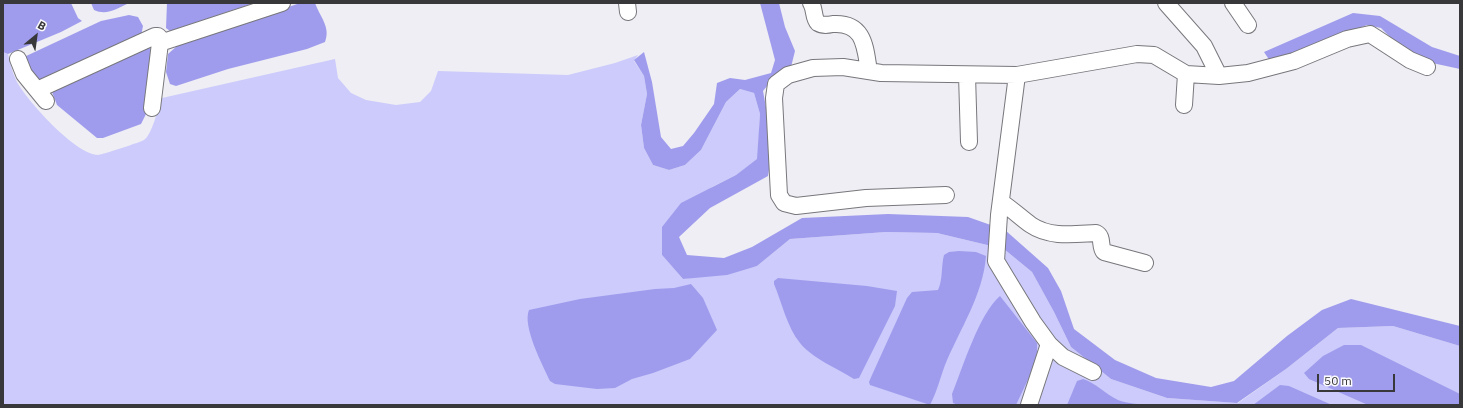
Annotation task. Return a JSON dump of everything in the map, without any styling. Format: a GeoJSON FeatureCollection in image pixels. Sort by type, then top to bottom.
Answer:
{"type":"FeatureCollection","features":[{"type":"Feature","properties":{"kind":"street"},"geometry":{"type":"LineString","coordinates":[[160,43],[282,3]]}},
{"type":"Feature","properties":{"kind":"street"},"geometry":{"type":"LineString","coordinates":[[811,3],[816,20],[819,24],[842,24],[858,32],[863,39],[868,71]]}},
{"type":"Feature","properties":{"kind":"street"},"geometry":{"type":"LineString","coordinates":[[1166,3],[1207,53],[1219,76]]}},
{"type":"Feature","properties":{"kind":"street"},"geometry":{"type":"LineString","coordinates":[[1233,3],[1248,25]]}},
{"type":"Feature","properties":{"kind":"street"},"geometry":{"type":"LineString","coordinates":[[946,195],[866,198],[796,206],[784,203],[779,195],[774,98],[776,84],[788,75],[813,68],[843,67],[868,71],[1017,75],[1137,54],[1154,55],[1186,74],[1219,76],[1248,73],[1294,61],[1347,39],[1370,34],[1410,60],[1427,67]]}},
{"type":"Feature","properties":{"kind":"street"},"geometry":{"type":"LineString","coordinates":[[18,59],[24,74],[42,95],[155,36],[158,36],[160,38],[160,43],[152,108]]}},
{"type":"Feature","properties":{"kind":"street"},"geometry":{"type":"LineString","coordinates":[[968,74],[969,142]]}},
{"type":"Feature","properties":{"kind":"street"},"geometry":{"type":"LineString","coordinates":[[1184,105],[1186,74]]}},
{"type":"Feature","properties":{"kind":"street"},"geometry":{"type":"LineString","coordinates":[[1017,75],[1000,208],[995,253],[996,261],[1049,344],[1063,358],[1093,372]]}},
{"type":"Feature","properties":{"kind":"street"},"geometry":{"type":"LineString","coordinates":[[1000,208],[1041,230],[1061,234],[1096,233],[1101,238],[1102,249],[1104,252],[1145,263]]}},
{"type":"Feature","properties":{"kind":"street"},"geometry":{"type":"LineString","coordinates":[[1029,405],[1049,344]]}},
{"type":"Feature","properties":{"kind":"shaded area"},"geometry":{"type":"Polygon","coordinates":[[[3,3],[71,3],[78,18],[82,21],[61,32],[8,54],[3,52],[3,3]]]}},
{"type":"Feature","properties":{"kind":"shaded area"},"geometry":{"type":"Polygon","coordinates":[[[91,3],[129,3],[112,11],[99,12],[94,10],[91,3]]]}},
{"type":"Feature","properties":{"kind":"shaded area"},"geometry":{"type":"Polygon","coordinates":[[[167,3],[254,3],[170,31],[166,28],[167,3]]]}},
{"type":"Feature","properties":{"kind":"shaded area"},"geometry":{"type":"Polygon","coordinates":[[[300,3],[315,3],[326,27],[327,32],[325,42],[307,49],[228,69],[176,86],[170,84],[166,72],[168,54],[177,46],[300,3]]]}},
{"type":"Feature","properties":{"kind":"shaded area"},"geometry":{"type":"Polygon","coordinates":[[[760,3],[779,3],[785,27],[795,51],[791,67],[772,80],[763,91],[773,146],[768,176],[710,208],[679,237],[687,255],[724,258],[752,247],[802,218],[888,214],[968,217],[1005,230],[1048,268],[1061,291],[1074,329],[1115,360],[1156,378],[1211,387],[1234,381],[1287,336],[1322,310],[1351,299],[1460,326],[1460,346],[1393,326],[1338,328],[1286,369],[1237,403],[1167,398],[1111,379],[1071,347],[1032,272],[1004,249],[937,233],[886,232],[790,239],[757,266],[727,275],[683,279],[662,255],[662,227],[681,203],[736,175],[757,159],[760,114],[754,93],[740,89],[726,102],[701,150],[685,165],[669,170],[653,165],[644,148],[641,125],[647,94],[644,76],[634,60],[644,52],[652,82],[661,137],[671,149],[683,146],[714,104],[717,83],[730,78],[745,80],[771,73],[775,60],[760,3]]]}},
{"type":"Feature","properties":{"kind":"shaded area"},"geometry":{"type":"Polygon","coordinates":[[[1353,13],[1380,16],[1432,47],[1460,56],[1460,69],[1423,61],[1396,43],[1381,28],[1367,25],[1270,61],[1264,52],[1353,13]]]}},
{"type":"Feature","properties":{"kind":"shaded area"},"geometry":{"type":"Polygon","coordinates":[[[129,15],[138,17],[143,26],[141,36],[42,81],[37,81],[24,57],[101,21],[129,15]]]}},
{"type":"Feature","properties":{"kind":"shaded area"},"geometry":{"type":"Polygon","coordinates":[[[150,48],[146,114],[141,124],[103,138],[97,138],[57,105],[52,92],[143,49],[150,48]]]}},
{"type":"Feature","properties":{"kind":"shaded area"},"geometry":{"type":"Polygon","coordinates":[[[3,52],[8,54],[13,74],[21,89],[40,112],[52,125],[77,146],[89,153],[98,155],[144,140],[150,133],[162,98],[335,59],[338,78],[351,93],[366,100],[396,105],[420,102],[431,91],[438,71],[568,75],[615,63],[638,55],[634,61],[644,76],[647,94],[641,125],[644,148],[653,165],[669,170],[685,165],[701,150],[726,102],[740,89],[754,93],[760,114],[758,159],[736,175],[712,187],[662,255],[683,279],[757,266],[790,239],[886,232],[937,233],[1004,249],[1032,272],[1071,347],[1111,379],[1167,398],[1238,403],[1286,369],[1338,328],[1393,326],[1460,346],[1460,405],[3,405],[3,52]]]}},
{"type":"Feature","properties":{"kind":"shaded area"},"geometry":{"type":"Polygon","coordinates":[[[949,252],[976,252],[986,256],[984,270],[976,298],[945,365],[937,390],[930,405],[870,385],[869,382],[907,298],[912,292],[938,290],[941,282],[944,255],[949,252]]]}},
{"type":"Feature","properties":{"kind":"shaded area"},"geometry":{"type":"Polygon","coordinates":[[[778,278],[867,286],[897,291],[895,306],[859,378],[854,379],[826,363],[805,349],[795,337],[774,284],[774,281],[778,278]]]}},
{"type":"Feature","properties":{"kind":"shaded area"},"geometry":{"type":"Polygon","coordinates":[[[691,284],[703,298],[717,330],[690,359],[632,379],[615,388],[597,389],[555,384],[550,381],[534,346],[528,326],[529,310],[580,299],[655,289],[674,288],[691,284]]]}},
{"type":"Feature","properties":{"kind":"shaded area"},"geometry":{"type":"Polygon","coordinates":[[[1000,296],[1037,343],[1037,353],[1032,371],[1016,405],[958,405],[953,403],[952,394],[978,328],[992,304],[1000,296]]]}},
{"type":"Feature","properties":{"kind":"shaded area"},"geometry":{"type":"Polygon","coordinates":[[[1344,345],[1361,345],[1460,394],[1460,405],[1368,405],[1309,379],[1304,373],[1323,356],[1344,345]]]}},
{"type":"Feature","properties":{"kind":"shaded area"},"geometry":{"type":"Polygon","coordinates":[[[1083,379],[1092,383],[1118,400],[1151,405],[1067,405],[1077,381],[1083,379]]]}},
{"type":"Feature","properties":{"kind":"shaded area"},"geometry":{"type":"Polygon","coordinates":[[[1280,385],[1289,386],[1332,405],[1253,405],[1280,385]]]}}]}
